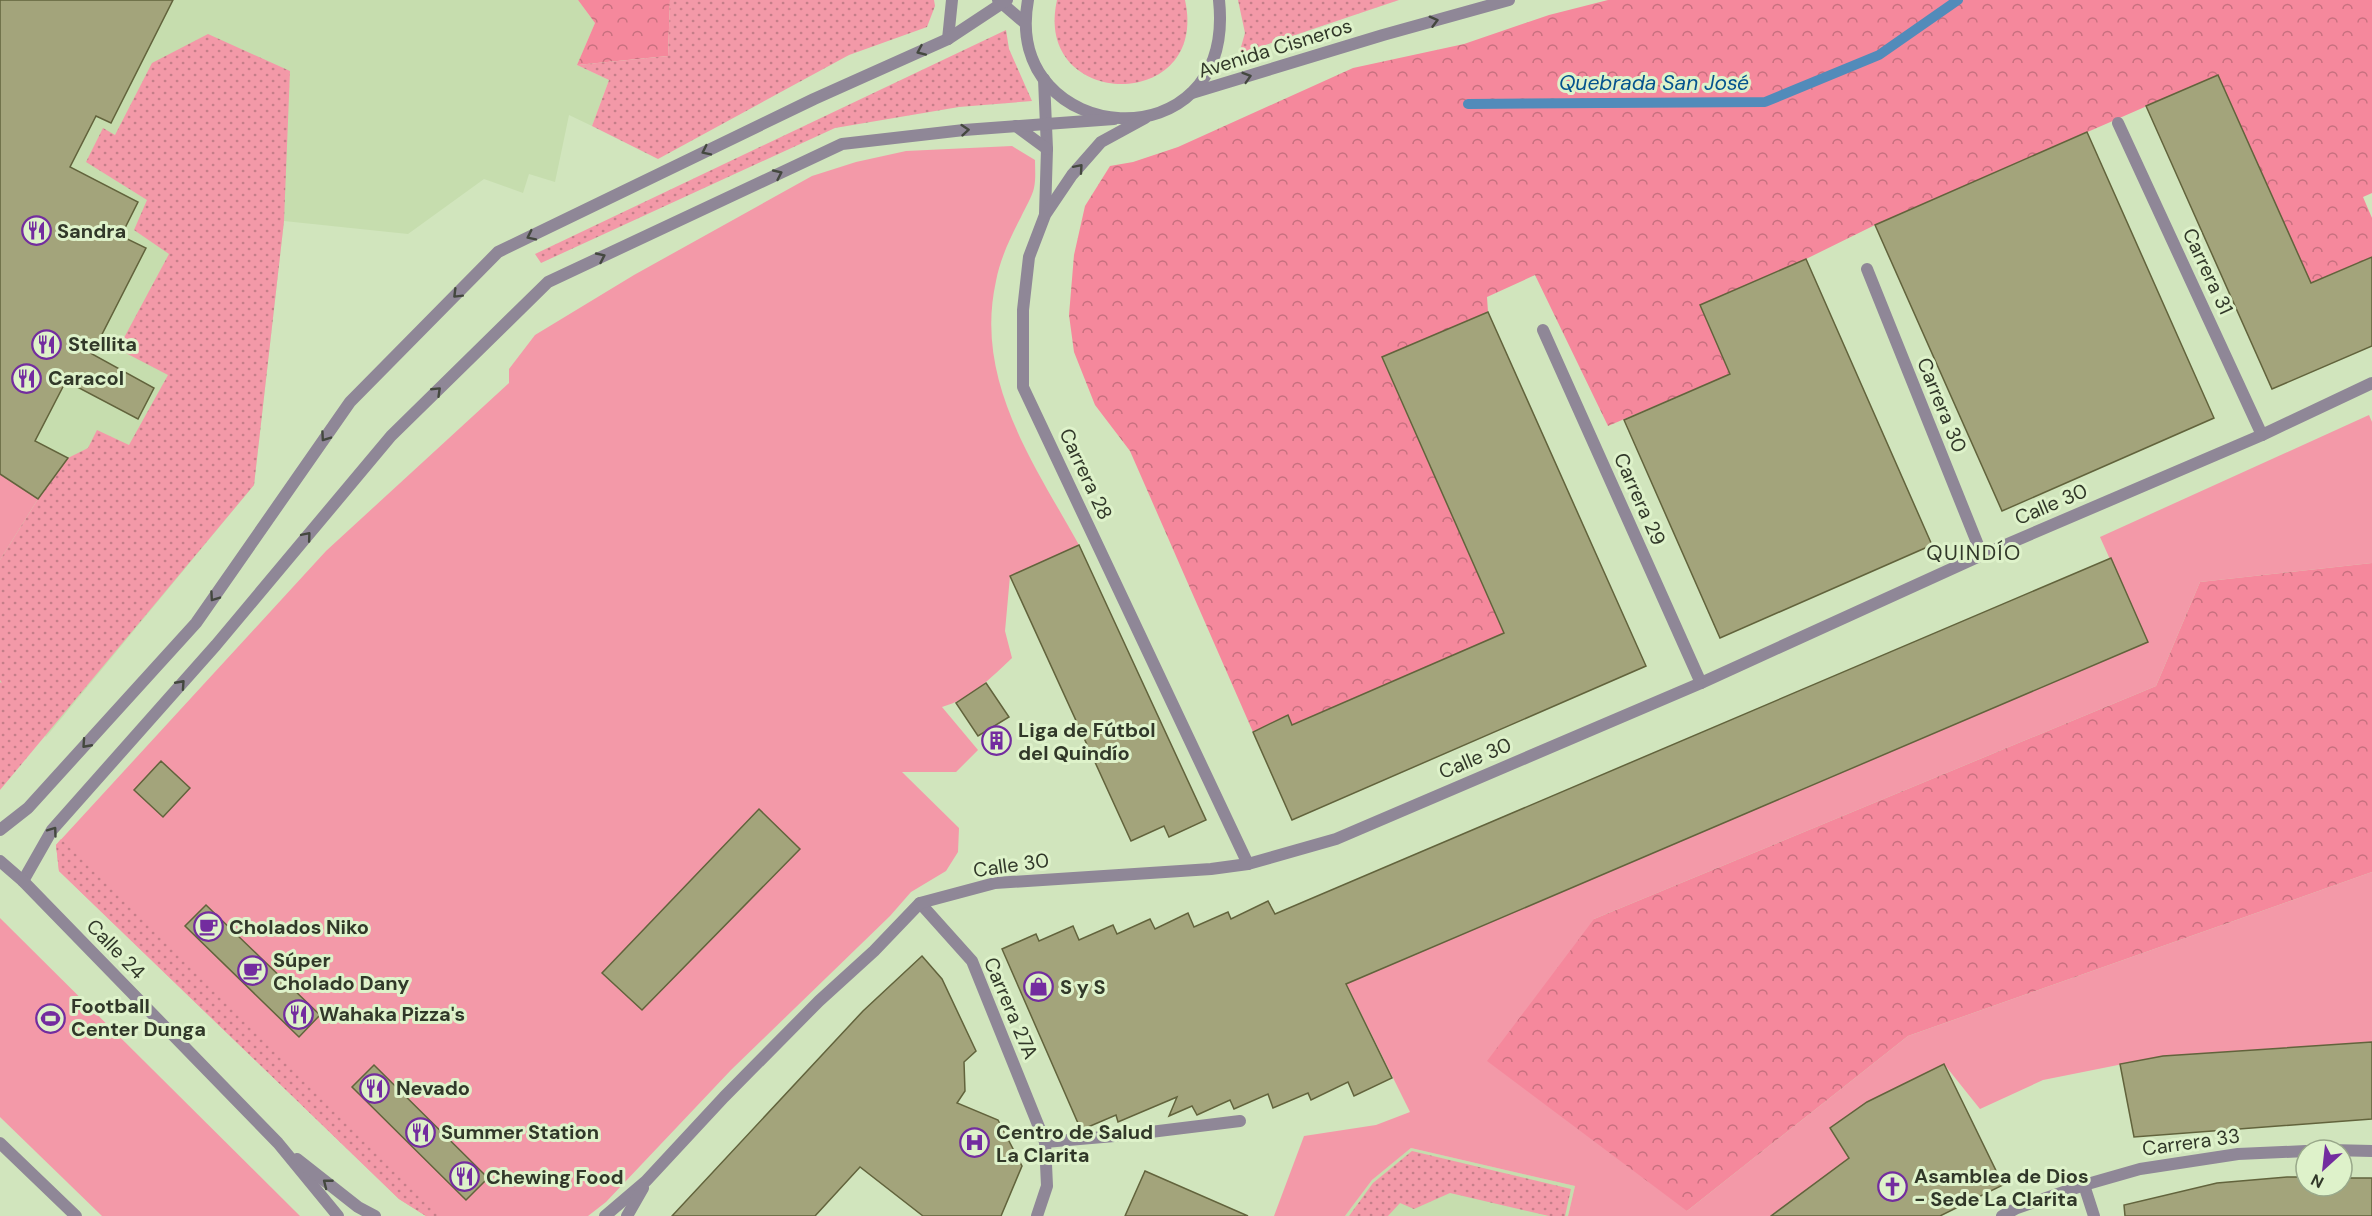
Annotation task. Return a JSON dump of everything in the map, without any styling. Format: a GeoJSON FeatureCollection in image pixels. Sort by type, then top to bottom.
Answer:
{"type":"FeatureCollection","features":[{"type":"Feature","properties":{"kind":"street"},"geometry":{"type":"LineString","coordinates":[[948,39],[952,0]]}},
{"type":"Feature","properties":{"kind":"street"},"geometry":{"type":"LineString","coordinates":[[1028,0],[1025,22],[1027,42],[1034,62],[1044,79],[1057,94],[1073,106],[1114,119]]}},
{"type":"Feature","properties":{"kind":"street"},"geometry":{"type":"LineString","coordinates":[[1191,93],[1208,73],[1218,49],[1221,24],[1219,0]]}},
{"type":"Feature","properties":{"kind":"street","name":"Avenida Cisneros"},"geometry":{"type":"LineString","coordinates":[[1191,93],[1509,0]]}},
{"type":"Feature","properties":{"kind":"street"},"geometry":{"type":"LineString","coordinates":[[0,830],[28,808],[196,623],[350,402],[498,252],[814,99],[948,39],[1002,1],[1025,22]]}},
{"type":"Feature","properties":{"kind":"street"},"geometry":{"type":"LineString","coordinates":[[1044,79],[1047,149],[1045,215]]}},
{"type":"Feature","properties":{"kind":"street","name":"Carrera 28"},"geometry":{"type":"LineString","coordinates":[[1191,93],[1177,104],[1101,142],[1072,175],[1045,215],[1029,257],[1023,310],[1023,387],[1248,864]]}},
{"type":"Feature","properties":{"kind":"street"},"geometry":{"type":"LineString","coordinates":[[22,881],[52,830],[216,645],[391,436],[548,282],[842,144],[1016,126],[1145,118]]}},
{"type":"Feature","properties":{"kind":"street","name":"Carrera 31"},"geometry":{"type":"LineString","coordinates":[[2118,123],[2262,435]]}},
{"type":"Feature","properties":{"kind":"street"},"geometry":{"type":"LineString","coordinates":[[1016,126],[1047,149]]}},
{"type":"Feature","properties":{"kind":"street","name":"Carrera 30"},"geometry":{"type":"LineString","coordinates":[[1867,269],[1982,555]]}},
{"type":"Feature","properties":{"kind":"street","name":"Carrera 29"},"geometry":{"type":"LineString","coordinates":[[1543,330],[1701,683]]}},
{"type":"Feature","properties":{"kind":"street","name":"Calle 30"},"geometry":{"type":"LineString","coordinates":[[920,903],[995,883],[1211,869],[1248,864],[1336,839],[1701,683],[1982,555],[2262,435],[2372,383]]}},
{"type":"Feature","properties":{"kind":"street","name":"Calle 24"},"geometry":{"type":"LineString","coordinates":[[0,861],[278,1143]]}},
{"type":"Feature","properties":{"kind":"street"},"geometry":{"type":"LineString","coordinates":[[605,1216],[646,1181],[724,1097],[920,903]]}},
{"type":"Feature","properties":{"kind":"street","name":"Carrera 27A"},"geometry":{"type":"LineString","coordinates":[[920,903],[972,961],[1044,1142],[1047,1186],[1037,1216]]}},
{"type":"Feature","properties":{"kind":"street"},"geometry":{"type":"LineString","coordinates":[[1044,1142],[1240,1121]]}},
{"type":"Feature","properties":{"kind":"street"},"geometry":{"type":"LineString","coordinates":[[0,1143],[76,1216]]}},
{"type":"Feature","properties":{"kind":"street"},"geometry":{"type":"LineString","coordinates":[[278,1143],[338,1216]]}},
{"type":"Feature","properties":{"kind":"street"},"geometry":{"type":"LineString","coordinates":[[278,1143],[358,1207],[375,1216]]}},
{"type":"Feature","properties":{"kind":"street"},"geometry":{"type":"LineString","coordinates":[[2354,1151],[2372,1151]]}},
{"type":"Feature","properties":{"kind":"street","name":"Carrera 33"},"geometry":{"type":"LineString","coordinates":[[2002,1216],[2017,1208],[2084,1185],[2140,1169],[2238,1154],[2294,1152]]}},
{"type":"Feature","properties":{"kind":"street"},"geometry":{"type":"LineString","coordinates":[[627,1216],[646,1181]]}},
{"type":"Feature","properties":{"kind":"street"},"geometry":{"type":"LineString","coordinates":[[2084,1185],[2094,1216]]}},
{"type":"Feature","properties":{"kind":"shaded area"},"geometry":{"type":"Polygon","coordinates":[[[0,0],[578,0],[595,23],[577,65],[609,80],[592,126],[569,115],[555,182],[529,174],[523,193],[484,179],[408,234],[284,221],[254,485],[46,737],[0,682],[0,0]]]}},
{"type":"Feature","properties":{"kind":"shaded area"},"geometry":{"type":"Polygon","coordinates":[[[670,0],[934,0],[935,6],[927,27],[849,55],[658,159],[592,126],[609,80],[577,65],[668,56],[670,0]]]}},
{"type":"Feature","properties":{"kind":"shaded area"},"geometry":{"type":"Polygon","coordinates":[[[1057,0],[1185,0],[1186,37],[1172,63],[1149,79],[1121,84],[1093,79],[1070,63],[1056,37],[1057,0]]]}},
{"type":"Feature","properties":{"kind":"shaded area"},"geometry":{"type":"Polygon","coordinates":[[[1238,0],[1399,0],[1239,54],[1245,33],[1238,0]]]}},
{"type":"Feature","properties":{"kind":"shaded area"},"geometry":{"type":"Polygon","coordinates":[[[1006,30],[1009,49],[1032,101],[959,107],[835,128],[541,263],[535,254],[1006,30]]]}},
{"type":"Feature","properties":{"kind":"shaded area"},"geometry":{"type":"Polygon","coordinates":[[[208,34],[290,71],[284,221],[254,485],[0,790],[0,682],[2,683],[0,680],[0,560],[38,499],[68,458],[88,448],[97,430],[129,445],[168,375],[118,349],[169,254],[134,230],[147,200],[86,162],[103,128],[115,135],[152,63],[208,34]]]}},
{"type":"Feature","properties":{"kind":"shaded area"},"geometry":{"type":"Polygon","coordinates":[[[1012,146],[1035,160],[1035,181],[1032,195],[1003,256],[996,281],[991,317],[993,352],[1000,386],[1012,419],[1079,545],[1010,576],[1005,631],[1012,658],[971,693],[942,707],[978,750],[956,772],[902,772],[959,828],[958,852],[946,871],[911,892],[890,916],[731,1070],[606,1202],[588,1216],[426,1216],[399,1199],[59,871],[56,845],[326,551],[509,383],[509,369],[535,335],[634,275],[812,176],[856,162],[906,151],[1012,146]]]}},
{"type":"Feature","properties":{"kind":"shaded area"},"geometry":{"type":"Polygon","coordinates":[[[2369,415],[2372,422],[2372,563],[2200,582],[2156,686],[1594,919],[1687,1211],[1908,1036],[2372,872],[2372,1042],[2158,1057],[2043,1080],[1980,1109],[1944,1064],[1908,1082],[1830,1128],[1849,1159],[1770,1216],[1568,1216],[1575,1186],[1411,1148],[1372,1180],[1345,1216],[1274,1216],[1304,1136],[1376,1125],[1410,1112],[1346,983],[2147,642],[2100,537],[2369,415]]]}},
{"type":"Feature","properties":{"kind":"shaded area"},"geometry":{"type":"Polygon","coordinates":[[[0,474],[38,499],[0,560],[0,474]]]}},
{"type":"Feature","properties":{"kind":"shaded area"},"geometry":{"type":"Polygon","coordinates":[[[61,839],[444,1216],[426,1216],[399,1199],[59,871],[56,845],[61,839]]]}},
{"type":"Feature","properties":{"kind":"shaded area","name":"Football Center Dunga"},"geometry":{"type":"Polygon","coordinates":[[[0,918],[300,1216],[102,1216],[0,1117],[0,918]]]}},
{"type":"Feature","properties":{"kind":"shaded area"},"geometry":{"type":"Polygon","coordinates":[[[1411,1148],[1575,1186],[1568,1216],[1345,1216],[1372,1180],[1411,1148]]]}},
{"type":"Feature","properties":{"kind":"shaded area"},"geometry":{"type":"Polygon","coordinates":[[[1412,1151],[1571,1189],[1565,1216],[1549,1216],[1450,1193],[1414,1209],[1400,1203],[1388,1216],[1349,1216],[1373,1183],[1412,1151]]]}},
{"type":"Feature","properties":{"kind":"green space"},"geometry":{"type":"Polygon","coordinates":[[[578,0],[670,0],[668,56],[577,65],[595,23],[578,0]]]}},
{"type":"Feature","properties":{"kind":"green space"},"geometry":{"type":"Polygon","coordinates":[[[1608,0],[2372,0],[2372,193],[2363,197],[2372,218],[2372,259],[2312,285],[2218,75],[1875,225],[1806,259],[1700,305],[1730,374],[1608,426],[1535,275],[1487,297],[1488,312],[1382,358],[1504,633],[1292,725],[1288,715],[1253,732],[1130,451],[1095,405],[1074,352],[1069,315],[1074,255],[1085,206],[1110,166],[1133,162],[1178,147],[1353,68],[1464,44],[1549,15],[1608,0]]]}},
{"type":"Feature","properties":{"kind":"green space"},"geometry":{"type":"Polygon","coordinates":[[[2372,563],[2372,872],[1908,1036],[1687,1211],[1487,1061],[1594,919],[2156,686],[2200,582],[2372,563]]]}},
{"type":"Feature","properties":{"kind":"building"},"geometry":{"type":"Polygon","coordinates":[[[0,0],[173,0],[111,123],[96,116],[70,167],[138,202],[121,236],[146,248],[92,354],[154,388],[138,419],[66,381],[35,441],[68,458],[38,499],[0,474],[0,0]]]}},
{"type":"Feature","properties":{"kind":"building"},"geometry":{"type":"Polygon","coordinates":[[[2218,75],[2311,283],[2372,257],[2372,346],[2272,389],[2146,106],[2218,75]]]}},
{"type":"Feature","properties":{"kind":"building"},"geometry":{"type":"Polygon","coordinates":[[[2087,132],[2214,418],[2002,511],[1875,225],[2087,132]]]}},
{"type":"Feature","properties":{"kind":"building"},"geometry":{"type":"Polygon","coordinates":[[[1806,259],[1932,545],[1720,638],[1624,420],[1730,374],[1700,305],[1806,259]]]}},
{"type":"Feature","properties":{"kind":"building"},"geometry":{"type":"Polygon","coordinates":[[[1488,312],[1646,666],[1292,820],[1253,732],[1288,715],[1292,725],[1504,633],[1382,357],[1488,312]]]}},
{"type":"Feature","properties":{"kind":"building"},"geometry":{"type":"Polygon","coordinates":[[[1079,545],[1206,820],[1169,837],[1164,826],[1131,841],[1010,576],[1079,545]]]}},
{"type":"Feature","properties":{"kind":"building"},"geometry":{"type":"Polygon","coordinates":[[[2111,558],[2148,642],[1346,984],[1392,1078],[1354,1096],[1348,1082],[1311,1100],[1308,1093],[1273,1108],[1268,1094],[1234,1109],[1230,1100],[1197,1115],[1192,1106],[1169,1116],[1177,1097],[1118,1122],[1116,1115],[1081,1130],[1002,949],[1036,934],[1039,941],[1073,926],[1079,940],[1113,925],[1117,934],[1150,919],[1155,929],[1188,913],[1194,927],[1228,912],[1231,919],[1268,901],[1275,914],[2111,558]]]}},
{"type":"Feature","properties":{"kind":"building"},"geometry":{"type":"Polygon","coordinates":[[[986,683],[1009,717],[978,736],[956,703],[986,683]]]}},
{"type":"Feature","properties":{"kind":"building"},"geometry":{"type":"Polygon","coordinates":[[[161,761],[190,788],[163,817],[134,790],[161,761]]]}},
{"type":"Feature","properties":{"kind":"building"},"geometry":{"type":"Polygon","coordinates":[[[759,809],[800,849],[642,1010],[602,973],[759,809]]]}},
{"type":"Feature","properties":{"kind":"building"},"geometry":{"type":"Polygon","coordinates":[[[206,905],[320,1015],[299,1037],[185,926],[206,905]]]}},
{"type":"Feature","properties":{"kind":"building"},"geometry":{"type":"Polygon","coordinates":[[[922,956],[942,979],[976,1051],[964,1062],[965,1091],[957,1103],[998,1120],[1022,1166],[1001,1216],[923,1216],[860,1167],[815,1216],[672,1216],[863,1011],[922,956]]]}},
{"type":"Feature","properties":{"kind":"building"},"geometry":{"type":"Polygon","coordinates":[[[2372,1042],[2372,1119],[2134,1137],[2120,1064],[2163,1056],[2372,1042]]]}},
{"type":"Feature","properties":{"kind":"building"},"geometry":{"type":"Polygon","coordinates":[[[1944,1064],[2003,1185],[1940,1216],[1771,1216],[1849,1158],[1830,1128],[1867,1102],[1944,1064]]]}},
{"type":"Feature","properties":{"kind":"building"},"geometry":{"type":"Polygon","coordinates":[[[374,1065],[488,1178],[466,1200],[352,1087],[374,1065]]]}},
{"type":"Feature","properties":{"kind":"building"},"geometry":{"type":"Polygon","coordinates":[[[1145,1171],[1248,1216],[1125,1216],[1145,1171]]]}},
{"type":"Feature","properties":{"kind":"building"},"geometry":{"type":"Polygon","coordinates":[[[2294,1177],[2294,1198],[2354,1198],[2354,1178],[2372,1178],[2372,1216],[2125,1216],[2124,1205],[2217,1183],[2294,1177]]]}},
{"type":"Feature","properties":{"kind":"waterway","name":"Quebrada San José"},"geometry":{"type":"LineString","coordinates":[[1468,104],[1765,102],[1879,55],[1958,0]]}},
{"type":"Feature","properties":{"kind":"place","name":"Sandra"},"geometry":{"type":"Point","coordinates":[36,231]}},
{"type":"Feature","properties":{"kind":"place","name":"Stellita"},"geometry":{"type":"Point","coordinates":[47,344]}},
{"type":"Feature","properties":{"kind":"place","name":"Caracol"},"geometry":{"type":"Point","coordinates":[27,378]}},
{"type":"Feature","properties":{"kind":"place","name":"Liga de Fútbol del Quindío"},"geometry":{"type":"Point","coordinates":[997,741]}},
{"type":"Feature","properties":{"kind":"place","name":"Cholados Niko"},"geometry":{"type":"Point","coordinates":[208,927]}},
{"type":"Feature","properties":{"kind":"place","name":"Súper Cholado Dany"},"geometry":{"type":"Point","coordinates":[252,971]}},
{"type":"Feature","properties":{"kind":"place","name":"S y S"},"geometry":{"type":"Point","coordinates":[1039,987]}},
{"type":"Feature","properties":{"kind":"place","name":"Wahaka Pizza's"},"geometry":{"type":"Point","coordinates":[298,1014]}},
{"type":"Feature","properties":{"kind":"place","name":"Football Center Dunga"},"geometry":{"type":"Point","coordinates":[50,1018]}},
{"type":"Feature","properties":{"kind":"place","name":"Nevado"},"geometry":{"type":"Point","coordinates":[375,1088]}},
{"type":"Feature","properties":{"kind":"place","name":"Summer Station"},"geometry":{"type":"Point","coordinates":[420,1132]}},
{"type":"Feature","properties":{"kind":"place","name":"Centro de Salud La Clarita"},"geometry":{"type":"Point","coordinates":[975,1143]}},
{"type":"Feature","properties":{"kind":"place","name":"Chewing Food"},"geometry":{"type":"Point","coordinates":[465,1177]}},
{"type":"Feature","properties":{"kind":"place","name":"Asamblea de Dios - Sede La Clarita"},"geometry":{"type":"Point","coordinates":[1893,1187]}},
{"type":"Feature","properties":{"kind":"district","name":"QUINDÍO"},"geometry":{"type":"Point","coordinates":[1974,553]}}]}
